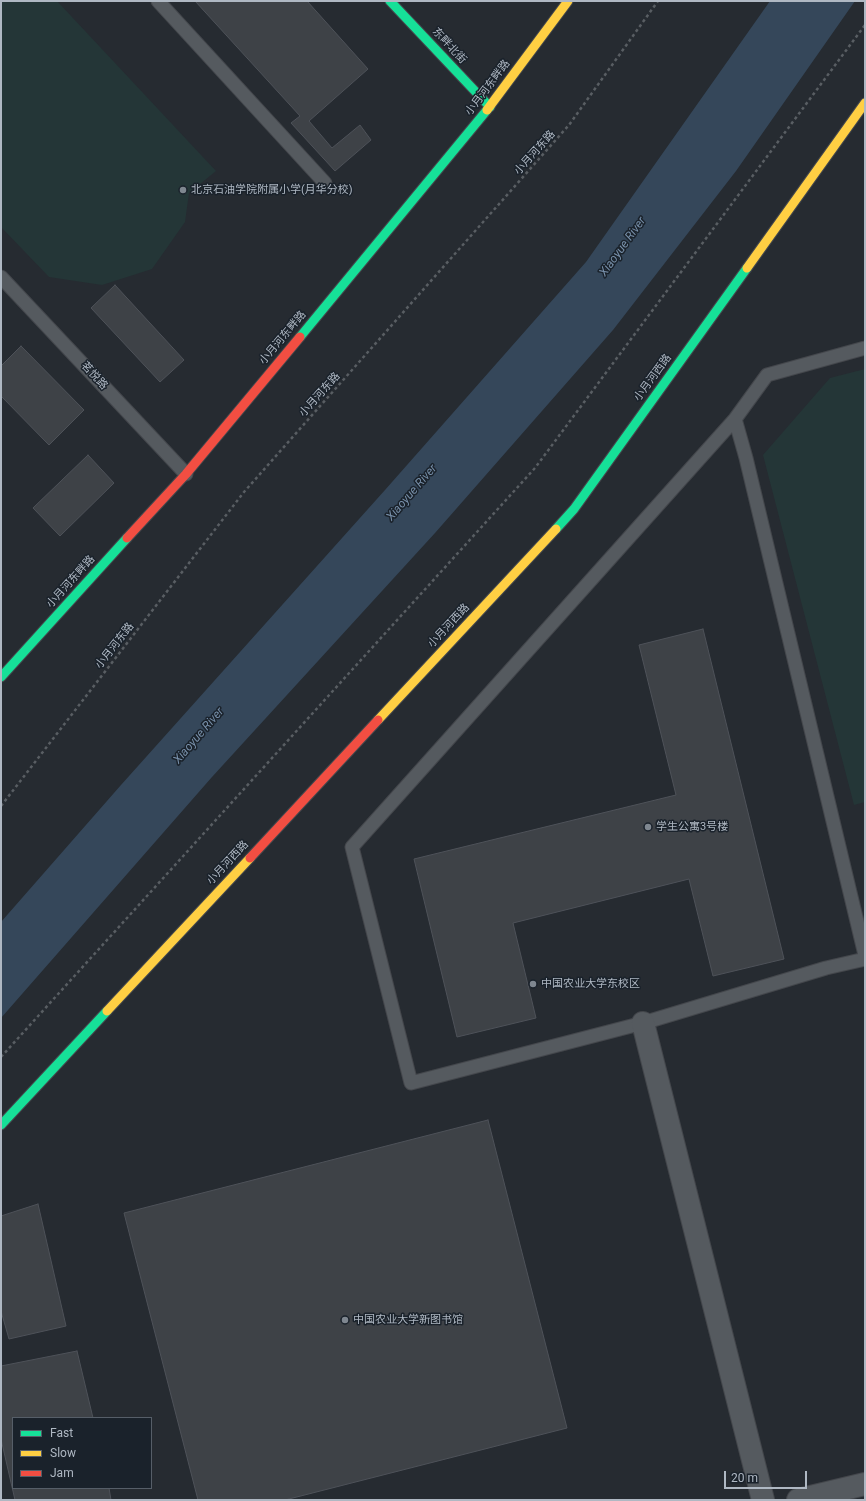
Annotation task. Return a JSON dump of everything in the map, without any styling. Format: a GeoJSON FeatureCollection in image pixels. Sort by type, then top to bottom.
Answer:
{"type":"FeatureCollection","features":[{"type":"Feature","properties":{"kind":"street","name":"东畔北街"},"geometry":{"type":"LineString","coordinates":[[390,1],[490,107]]}},
{"type":"Feature","properties":{"kind":"street","name":"小月河东畔路"},"geometry":{"type":"LineString","coordinates":[[1,677],[186,474],[490,107],[568,1]]}},
{"type":"Feature","properties":{"kind":"street","name":"小月河西路"},"geometry":{"type":"LineString","coordinates":[[1,1125],[574,509],[865,103]]}},
{"type":"Feature","properties":{"kind":"street"},"geometry":{"type":"LineString","coordinates":[[643,1022],[763,1500]]}},
{"type":"Feature","properties":{"kind":"street"},"geometry":{"type":"LineString","coordinates":[[798,1500],[865,1484]]}},
{"type":"Feature","properties":{"kind":"lane"},"geometry":{"type":"LineString","coordinates":[[158,1],[325,183]]}},
{"type":"Feature","properties":{"kind":"lane","name":"茗悦路"},"geometry":{"type":"LineString","coordinates":[[1,277],[186,474]]}},
{"type":"Feature","properties":{"kind":"lane"},"geometry":{"type":"LineString","coordinates":[[865,348],[767,375],[735,419],[352,847],[411,1083],[643,1022],[826,968],[865,959]]}},
{"type":"Feature","properties":{"kind":"lane"},"geometry":{"type":"LineString","coordinates":[[735,419],[748,466],[865,955]]}},
{"type":"Feature","properties":{"kind":"path","name":"小月河东路"},"geometry":{"type":"LineString","coordinates":[[1,806],[244,492],[569,125],[658,1]]}},
{"type":"Feature","properties":{"kind":"path"},"geometry":{"type":"LineString","coordinates":[[1,1057],[535,468],[865,25]]}},
{"type":"Feature","properties":{"kind":"shaded area"},"geometry":{"type":"Polygon","coordinates":[[[1,1],[57,1],[216,171],[189,193],[185,222],[152,269],[102,285],[49,277],[1,227],[1,1]]]}},
{"type":"Feature","properties":{"kind":"shaded area"},"geometry":{"type":"Polygon","coordinates":[[[865,369],[865,802],[854,805],[763,455],[830,378],[865,369]]]}},
{"type":"Feature","properties":{"kind":"water","name":"Xiaoyue River"},"geometry":{"type":"Polygon","coordinates":[[[770,1],[855,1],[736,171],[613,330],[435,533],[212,777],[1,1018],[1,922],[586,262],[770,1]]]}},
{"type":"Feature","properties":{"kind":"building"},"geometry":{"type":"Polygon","coordinates":[[[195,1],[307,1],[368,69],[309,121],[332,148],[360,125],[371,140],[335,171],[291,123],[300,116],[195,1]]]}},
{"type":"Feature","properties":{"kind":"building"},"geometry":{"type":"Polygon","coordinates":[[[115,285],[184,360],[160,382],[91,308],[115,285]]]}},
{"type":"Feature","properties":{"kind":"building"},"geometry":{"type":"Polygon","coordinates":[[[21,346],[84,410],[49,445],[1,396],[1,366],[21,346]]]}},
{"type":"Feature","properties":{"kind":"building"},"geometry":{"type":"Polygon","coordinates":[[[88,455],[114,483],[60,536],[33,508],[88,455]]]}},
{"type":"Feature","properties":{"kind":"building","name":"学生公寓3号楼"},"geometry":{"type":"Polygon","coordinates":[[[703,629],[784,959],[713,976],[689,879],[513,923],[536,1018],[457,1037],[414,859],[676,795],[639,645],[703,629]]]}},
{"type":"Feature","properties":{"kind":"building","name":"中国农业大学新图书馆"},"geometry":{"type":"Polygon","coordinates":[[[488,1120],[567,1428],[285,1500],[198,1500],[124,1213],[488,1120]]]}},
{"type":"Feature","properties":{"kind":"building"},"geometry":{"type":"Polygon","coordinates":[[[38,1204],[66,1326],[9,1339],[1,1311],[1,1216],[38,1204]]]}},
{"type":"Feature","properties":{"kind":"building"},"geometry":{"type":"Polygon","coordinates":[[[77,1351],[93,1417],[12,1417],[12,1487],[1,1439],[1,1366],[77,1351]]]}},
{"type":"Feature","properties":{"kind":"building"},"geometry":{"type":"Polygon","coordinates":[[[12,1489],[109,1489],[111,1500],[15,1500],[12,1489]]]}},
{"type":"Feature","properties":{"kind":"traffic: fast"},"geometry":{"type":"LineString","coordinates":[[390,1],[490,107]]}},
{"type":"Feature","properties":{"kind":"traffic: fast"},"geometry":{"type":"LineString","coordinates":[[300,337],[487,110]]}},
{"type":"Feature","properties":{"kind":"traffic: fast"},"geometry":{"type":"LineString","coordinates":[[556,529],[574,509],[747,268]]}},
{"type":"Feature","properties":{"kind":"traffic: fast"},"geometry":{"type":"LineString","coordinates":[[1,677],[127,538]]}},
{"type":"Feature","properties":{"kind":"traffic: fast"},"geometry":{"type":"LineString","coordinates":[[1,1125],[107,1011]]}},
{"type":"Feature","properties":{"kind":"traffic: slow"},"geometry":{"type":"LineString","coordinates":[[487,110],[568,1]]}},
{"type":"Feature","properties":{"kind":"traffic: slow"},"geometry":{"type":"LineString","coordinates":[[747,268],[865,103]]}},
{"type":"Feature","properties":{"kind":"traffic: slow"},"geometry":{"type":"LineString","coordinates":[[378,720],[556,529]]}},
{"type":"Feature","properties":{"kind":"traffic: slow"},"geometry":{"type":"LineString","coordinates":[[107,1011],[250,858]]}},
{"type":"Feature","properties":{"kind":"traffic: jam"},"geometry":{"type":"LineString","coordinates":[[127,538],[186,474],[300,337]]}},
{"type":"Feature","properties":{"kind":"traffic: jam"},"geometry":{"type":"LineString","coordinates":[[250,858],[378,720]]}},
{"type":"Feature","properties":{"kind":"place","name":"北京石油学院附属小学(月华分校)"},"geometry":{"type":"Point","coordinates":[183,190]}},
{"type":"Feature","properties":{"kind":"place","name":"学生公寓3号楼"},"geometry":{"type":"Point","coordinates":[648,827]}},
{"type":"Feature","properties":{"kind":"place","name":"中国农业大学东校区"},"geometry":{"type":"Point","coordinates":[533,984]}},
{"type":"Feature","properties":{"kind":"place","name":"中国农业大学新图书馆"},"geometry":{"type":"Point","coordinates":[345,1320]}}]}
